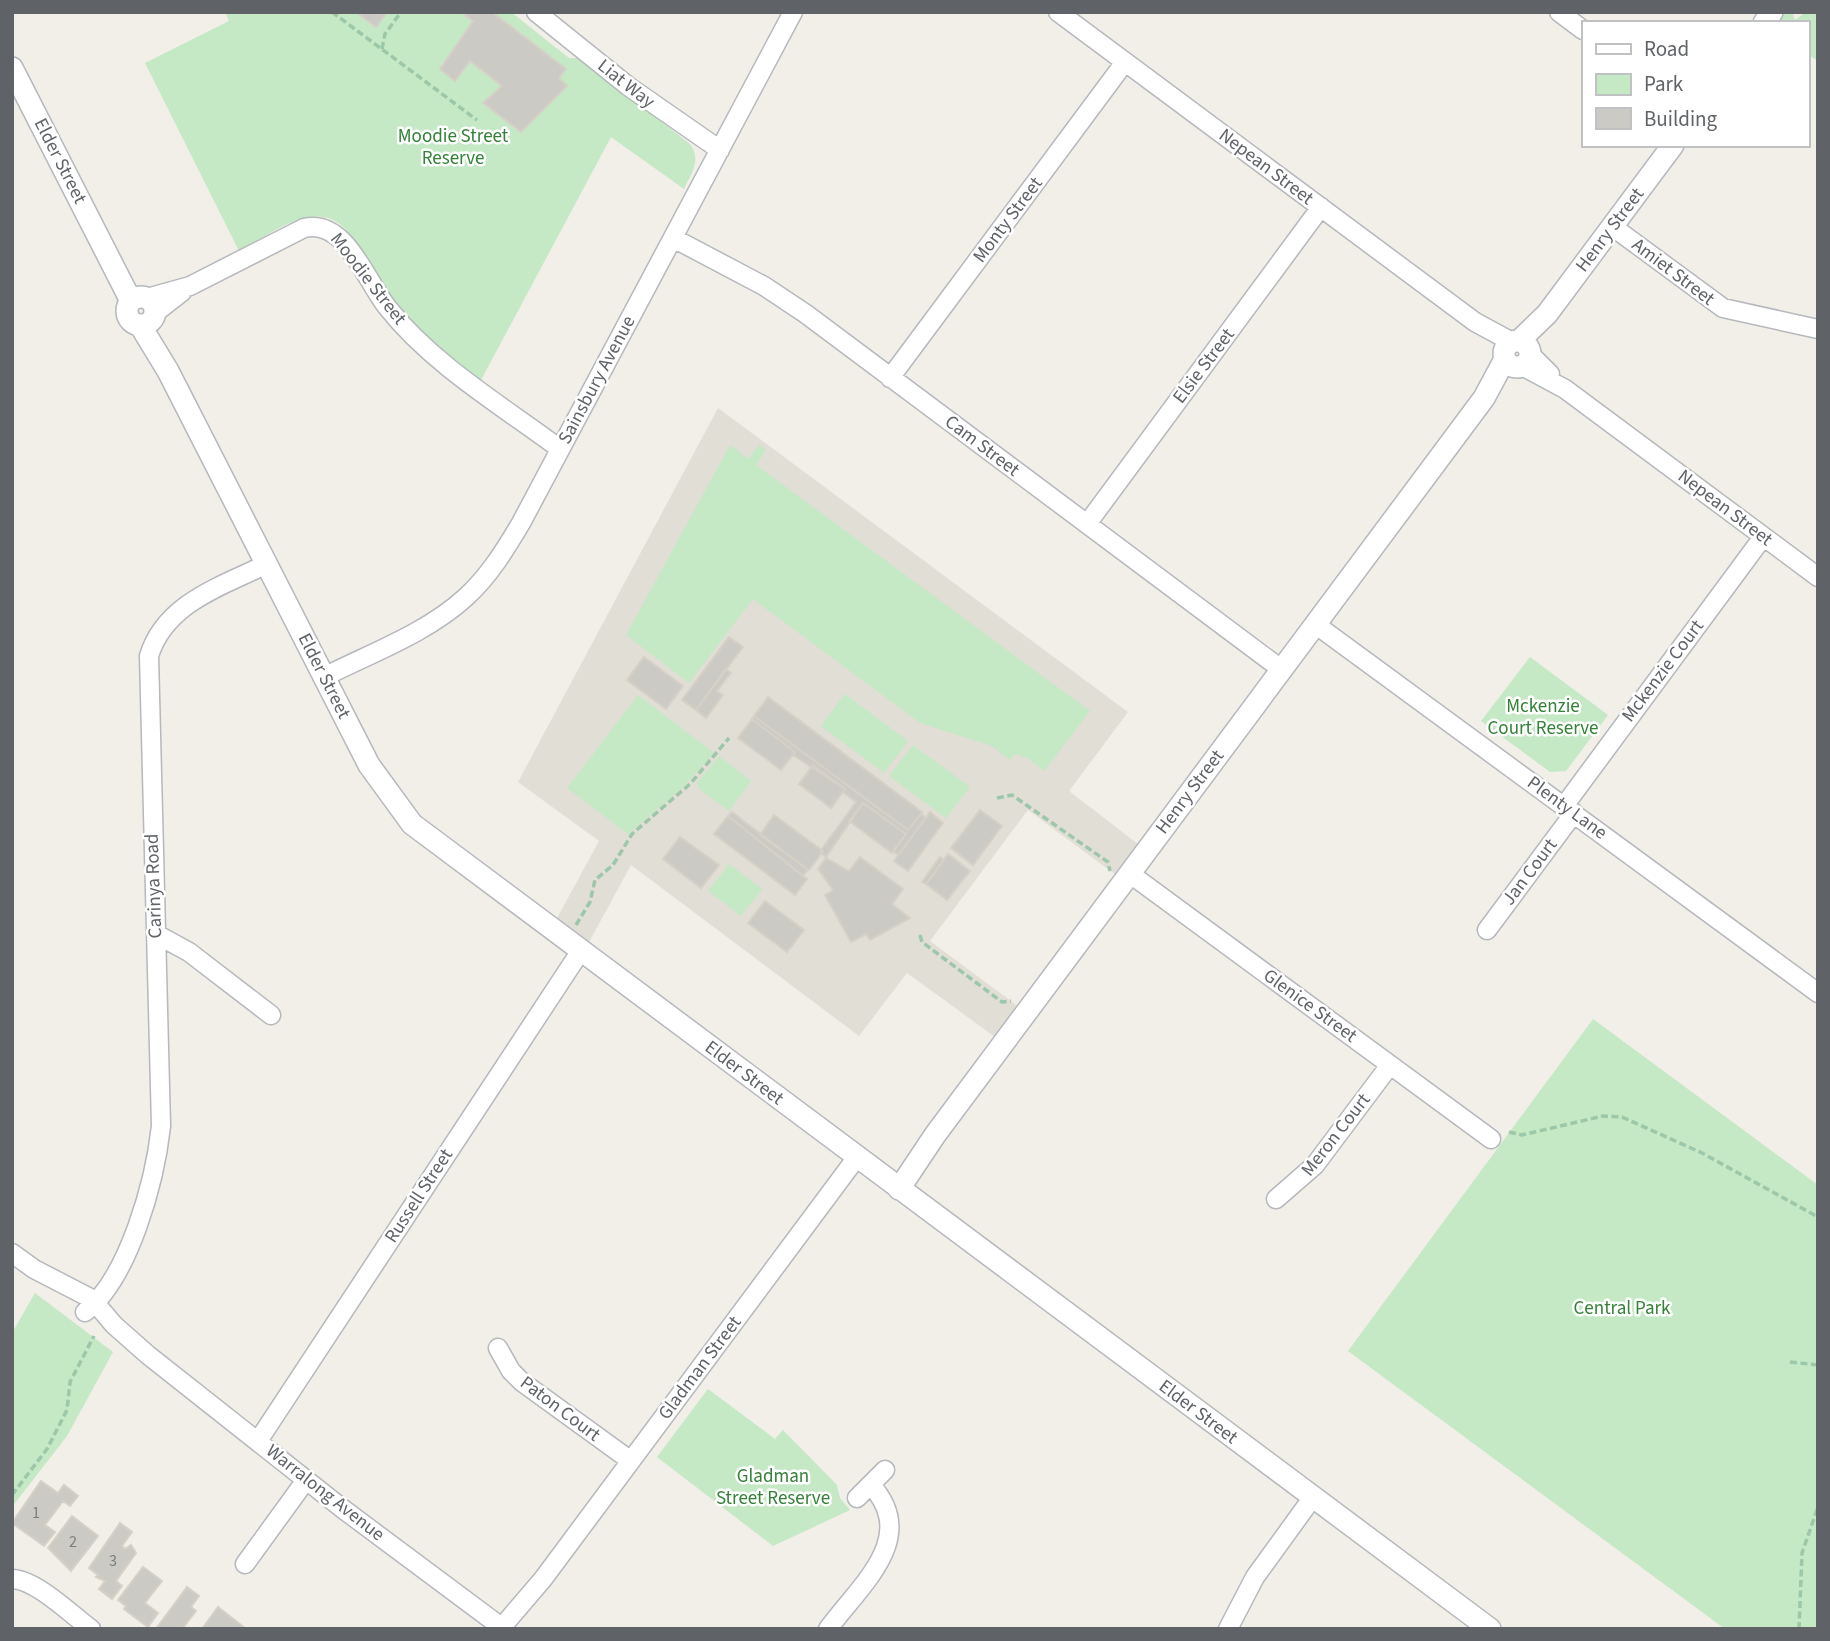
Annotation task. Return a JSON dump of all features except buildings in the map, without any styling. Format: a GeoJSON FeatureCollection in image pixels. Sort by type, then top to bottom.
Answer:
{"type":"FeatureCollection","features":[{"type":"Feature","properties":{"kind":"street","name":"Liat Way"},"geometry":{"type":"LineString","coordinates":[[536,12],[628,86],[720,150]]}},
{"type":"Feature","properties":{"kind":"street","name":"Sainsbury Avenue"},"geometry":{"type":"LineString","coordinates":[[324,677],[424,626],[466,597],[506,548],[793,12]]}},
{"type":"Feature","properties":{"kind":"street"},"geometry":{"type":"LineString","coordinates":[[1559,12],[1582,29]]}},
{"type":"Feature","properties":{"kind":"street","name":"Nepean Street"},"geometry":{"type":"LineString","coordinates":[[1063,14],[1818,577]]}},
{"type":"Feature","properties":{"kind":"street","name":"Monty Street"},"geometry":{"type":"LineString","coordinates":[[890,378],[1125,62]]}},
{"type":"Feature","properties":{"kind":"street","name":"Elder Street"},"geometry":{"type":"LineString","coordinates":[[12,68],[108,254],[145,309],[168,370],[369,765],[401,812],[436,845],[1490,1629]]}},
{"type":"Feature","properties":{"kind":"street","name":"Henry Street"},"geometry":{"type":"LineString","coordinates":[[899,1189],[1120,874],[1281,669],[1672,147]]}},
{"type":"Feature","properties":{"kind":"street","name":"Elsie Street"},"geometry":{"type":"LineString","coordinates":[[1087,524],[1321,208]]}},
{"type":"Feature","properties":{"kind":"street","name":"Amiet Street"},"geometry":{"type":"LineString","coordinates":[[1613,227],[1723,308],[1818,329]]}},
{"type":"Feature","properties":{"kind":"street","name":"Moodie Street"},"geometry":{"type":"LineString","coordinates":[[145,309],[304,228],[328,228],[342,239],[372,286],[409,332],[440,360],[560,449]]}},
{"type":"Feature","properties":{"kind":"street","name":"Cam Street"},"geometry":{"type":"LineString","coordinates":[[673,238],[786,301],[1281,669]]}},
{"type":"Feature","properties":{"kind":"street","name":"Mckenzie Court"},"geometry":{"type":"LineString","coordinates":[[1569,810],[1763,537]]}},
{"type":"Feature","properties":{"kind":"street","name":"Carinya Road"},"geometry":{"type":"LineString","coordinates":[[91,1305],[119,1265],[147,1200],[158,1149],[162,1100],[149,656],[158,632],[177,612],[267,564]]}},
{"type":"Feature","properties":{"kind":"street","name":"Plenty Lane"},"geometry":{"type":"LineString","coordinates":[[1315,624],[1818,993]]}},
{"type":"Feature","properties":{"kind":"street","name":"Jan Court"},"geometry":{"type":"LineString","coordinates":[[1487,930],[1569,810]]}},
{"type":"Feature","properties":{"kind":"street","name":"Glenice Street"},"geometry":{"type":"LineString","coordinates":[[1120,874],[1491,1139]]}},
{"type":"Feature","properties":{"kind":"street"},"geometry":{"type":"LineString","coordinates":[[156,934],[189,952],[271,1015]]}},
{"type":"Feature","properties":{"kind":"street","name":"Russell Street"},"geometry":{"type":"LineString","coordinates":[[258,1441],[580,952]]}},
{"type":"Feature","properties":{"kind":"street","name":"Meron Court"},"geometry":{"type":"LineString","coordinates":[[1276,1199],[1315,1165],[1390,1065]]}},
{"type":"Feature","properties":{"kind":"street","name":"Gladman Street"},"geometry":{"type":"LineString","coordinates":[[506,1628],[857,1157]]}},
{"type":"Feature","properties":{"kind":"street","name":"Warralong Avenue"},"geometry":{"type":"LineString","coordinates":[[12,1253],[34,1269],[55,1291],[91,1305],[119,1340],[148,1355],[306,1480],[506,1628]]}},
{"type":"Feature","properties":{"kind":"street","name":"Paton Court"},"geometry":{"type":"LineString","coordinates":[[498,1348],[511,1371],[522,1382],[631,1461]]}},
{"type":"Feature","properties":{"kind":"street"},"geometry":{"type":"LineString","coordinates":[[857,1497],[884,1470]]}},
{"type":"Feature","properties":{"kind":"street"},"geometry":{"type":"LineString","coordinates":[[245,1564],[306,1480]]}},
{"type":"Feature","properties":{"kind":"street"},"geometry":{"type":"LineString","coordinates":[[828,1629],[880,1559],[891,1534],[889,1511],[871,1485]]}},
{"type":"Feature","properties":{"kind":"street"},"geometry":{"type":"LineString","coordinates":[[1228,1629],[1255,1577],[1313,1497]]}},
{"type":"Feature","properties":{"kind":"street"},"geometry":{"type":"LineString","coordinates":[[13,1579],[34,1586],[91,1629]]}},
{"type":"Feature","properties":{"kind":"path"},"geometry":{"type":"LineString","coordinates":[[332,12],[477,120]]}},
{"type":"Feature","properties":{"kind":"path"},"geometry":{"type":"LineString","coordinates":[[382,49],[385,33],[401,12]]}},
{"type":"Feature","properties":{"kind":"path"},"geometry":{"type":"LineString","coordinates":[[575,926],[590,902],[595,880],[613,865],[632,834],[690,784],[729,738]]}},
{"type":"Feature","properties":{"kind":"path"},"geometry":{"type":"LineString","coordinates":[[997,798],[1012,795],[1108,862],[1120,874]]}},
{"type":"Feature","properties":{"kind":"path"},"geometry":{"type":"LineString","coordinates":[[920,935],[922,942],[1002,1002],[1017,1001]]}},
{"type":"Feature","properties":{"kind":"path"},"geometry":{"type":"LineString","coordinates":[[1510,1132],[1522,1135],[1603,1116],[1622,1117],[1702,1153],[1818,1217]]}},
{"type":"Feature","properties":{"kind":"path"},"geometry":{"type":"LineString","coordinates":[[12,1495],[47,1449],[67,1410],[70,1382],[94,1336]]}},
{"type":"Feature","properties":{"kind":"path"},"geometry":{"type":"LineString","coordinates":[[1790,1362],[1818,1365]]}},
{"type":"Feature","properties":{"kind":"path"},"geometry":{"type":"LineString","coordinates":[[1799,1629],[1802,1553],[1818,1507]]}},
{"type":"Feature","properties":{"kind":"shaded area"},"geometry":{"type":"Polygon","coordinates":[[[718,408],[1128,712],[1069,791],[1138,844],[1116,875],[1028,810],[930,941],[1019,1007],[995,1037],[907,973],[859,1036],[631,865],[588,944],[556,920],[599,841],[518,782],[718,408]]]}},
{"type":"Feature","properties":{"kind":"green space","name":"Moodie Street Reserve"},"geometry":{"type":"Polygon","coordinates":[[[225,12],[511,12],[569,58],[579,58],[690,144],[695,156],[694,167],[684,189],[611,137],[481,380],[450,356],[395,302],[340,224],[323,217],[302,219],[239,251],[145,63],[229,21],[225,12]]]}},
{"type":"Feature","properties":{"kind":"green space"},"geometry":{"type":"Polygon","coordinates":[[[1785,12],[1792,12],[1795,20],[1806,12],[1818,12],[1818,61],[1809,55],[1809,21],[1778,21],[1785,12]]]}},
{"type":"Feature","properties":{"kind":"green space"},"geometry":{"type":"Polygon","coordinates":[[[730,445],[748,459],[759,445],[766,450],[756,465],[1090,711],[1044,771],[1027,758],[1015,754],[1010,760],[992,746],[920,723],[753,599],[689,683],[626,635],[730,445]]]}},
{"type":"Feature","properties":{"kind":"green space","name":"Mckenzie Court Reserve"},"geometry":{"type":"Polygon","coordinates":[[[1530,657],[1608,715],[1566,771],[1550,772],[1481,721],[1530,657]]]}},
{"type":"Feature","properties":{"kind":"green space"},"geometry":{"type":"Polygon","coordinates":[[[845,694],[908,741],[884,773],[821,726],[845,694]]]}},
{"type":"Feature","properties":{"kind":"green space"},"geometry":{"type":"Polygon","coordinates":[[[638,695],[714,753],[683,787],[628,834],[567,788],[638,695]]]}},
{"type":"Feature","properties":{"kind":"green space"},"geometry":{"type":"Polygon","coordinates":[[[913,745],[970,787],[946,818],[889,776],[913,745]]]}},
{"type":"Feature","properties":{"kind":"green space"},"geometry":{"type":"Polygon","coordinates":[[[719,756],[751,781],[729,811],[699,789],[697,783],[719,756]]]}},
{"type":"Feature","properties":{"kind":"green space"},"geometry":{"type":"Polygon","coordinates":[[[729,864],[762,889],[741,916],[708,891],[729,864]]]}},
{"type":"Feature","properties":{"kind":"green space","name":"Central Park"},"geometry":{"type":"Polygon","coordinates":[[[1593,1019],[1818,1185],[1818,1629],[1725,1629],[1348,1351],[1593,1019]]]}},
{"type":"Feature","properties":{"kind":"green space"},"geometry":{"type":"Polygon","coordinates":[[[35,1293],[113,1352],[67,1436],[12,1507],[12,1333],[35,1293]]]}},
{"type":"Feature","properties":{"kind":"green space","name":"Gladman Street Reserve"},"geometry":{"type":"Polygon","coordinates":[[[708,1389],[775,1439],[783,1430],[837,1485],[840,1498],[850,1510],[773,1546],[657,1457],[708,1389]]]}}]}
